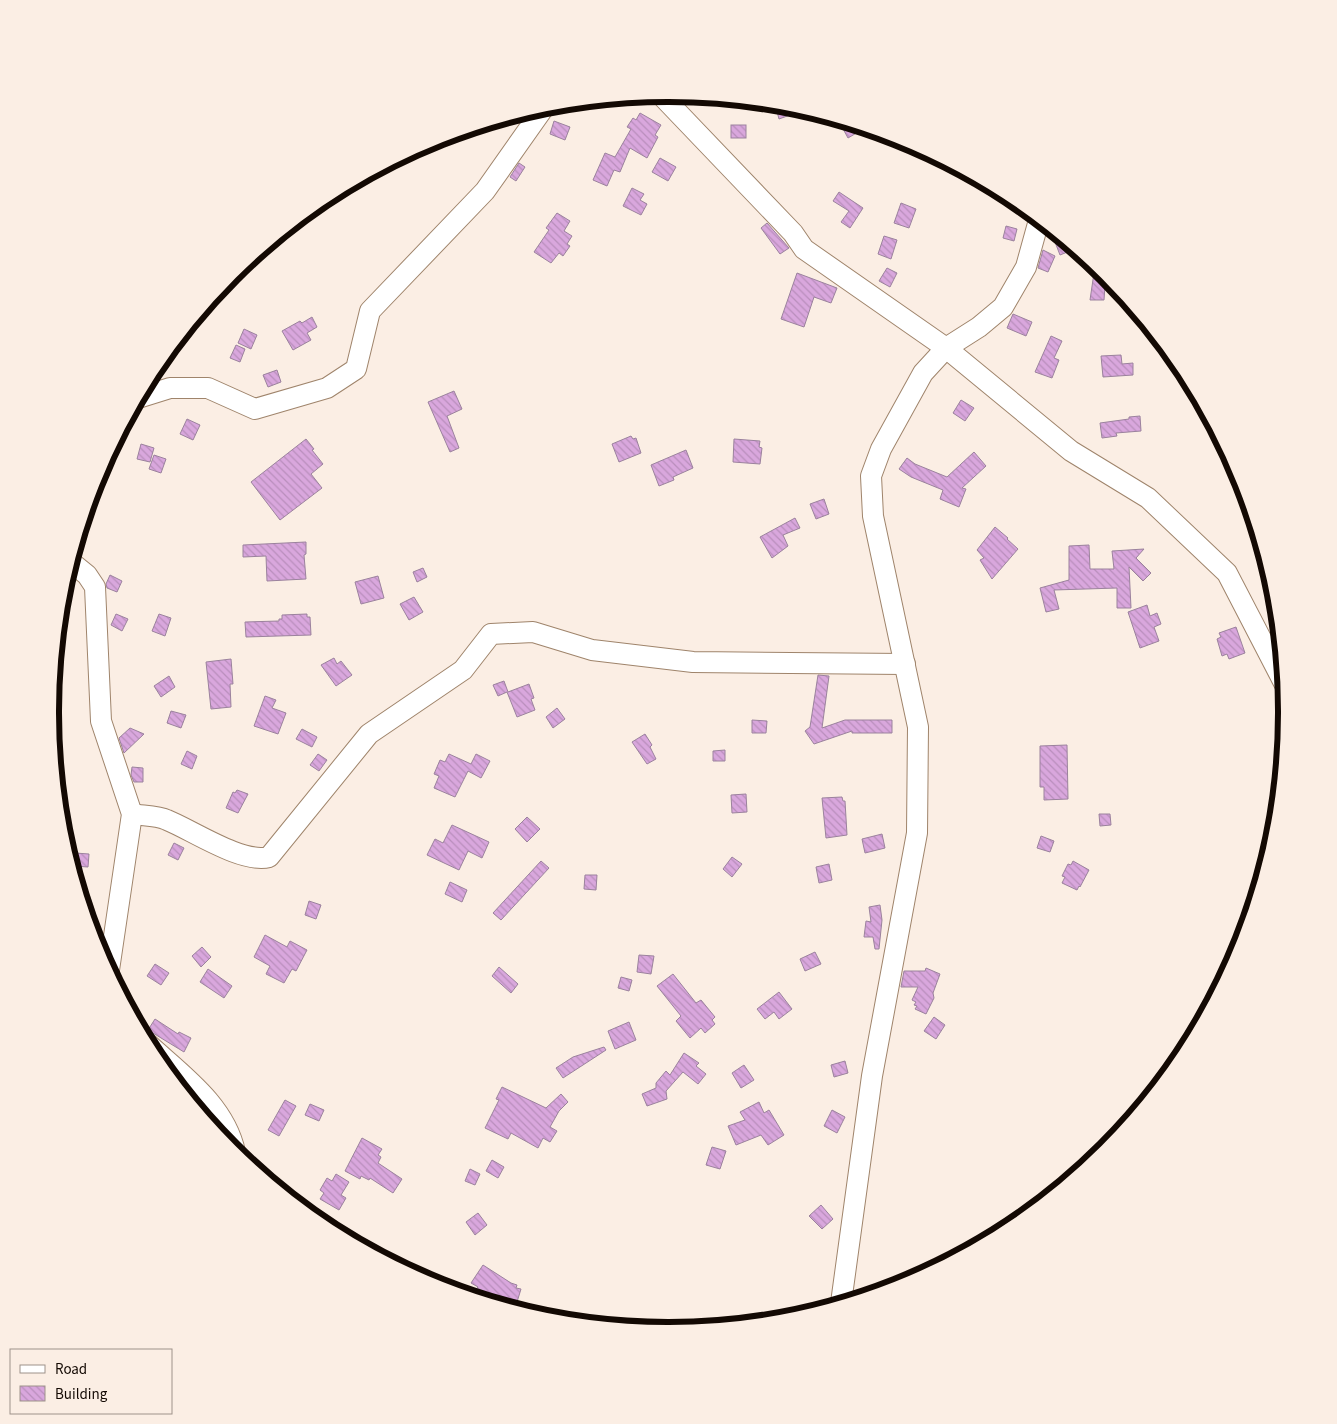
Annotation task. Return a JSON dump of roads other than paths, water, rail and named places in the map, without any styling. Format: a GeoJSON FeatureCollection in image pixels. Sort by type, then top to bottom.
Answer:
{"type":"FeatureCollection","features":[{"type":"Feature","properties":{"kind":"street"},"geometry":{"type":"LineString","coordinates":[[668,102],[793,233],[804,249],[946,348],[1071,451],[1148,498],[1227,574],[1277,670]]}},
{"type":"Feature","properties":{"kind":"street"},"geometry":{"type":"LineString","coordinates":[[148,395],[170,388],[208,388],[255,409],[327,388],[356,369],[370,311],[485,191],[537,117]]}},
{"type":"Feature","properties":{"kind":"street"},"geometry":{"type":"LineString","coordinates":[[843,1296],[872,1076],[918,833],[918,727],[873,516],[871,476],[881,449],[923,373],[946,348],[979,327],[1003,307],[1026,268],[1040,228]]}},
{"type":"Feature","properties":{"kind":"street"},"geometry":{"type":"LineString","coordinates":[[77,567],[87,575],[95,587],[102,721],[132,814],[111,958]]}},
{"type":"Feature","properties":{"kind":"street"},"geometry":{"type":"LineString","coordinates":[[132,814],[165,819],[222,848],[261,859],[269,857],[370,734],[463,670],[491,634],[533,632],[592,650],[693,662],[906,664]]}},
{"type":"Feature","properties":{"kind":"street"},"geometry":{"type":"LineString","coordinates":[[174,1068],[204,1095],[221,1117],[231,1136]]}}]}
